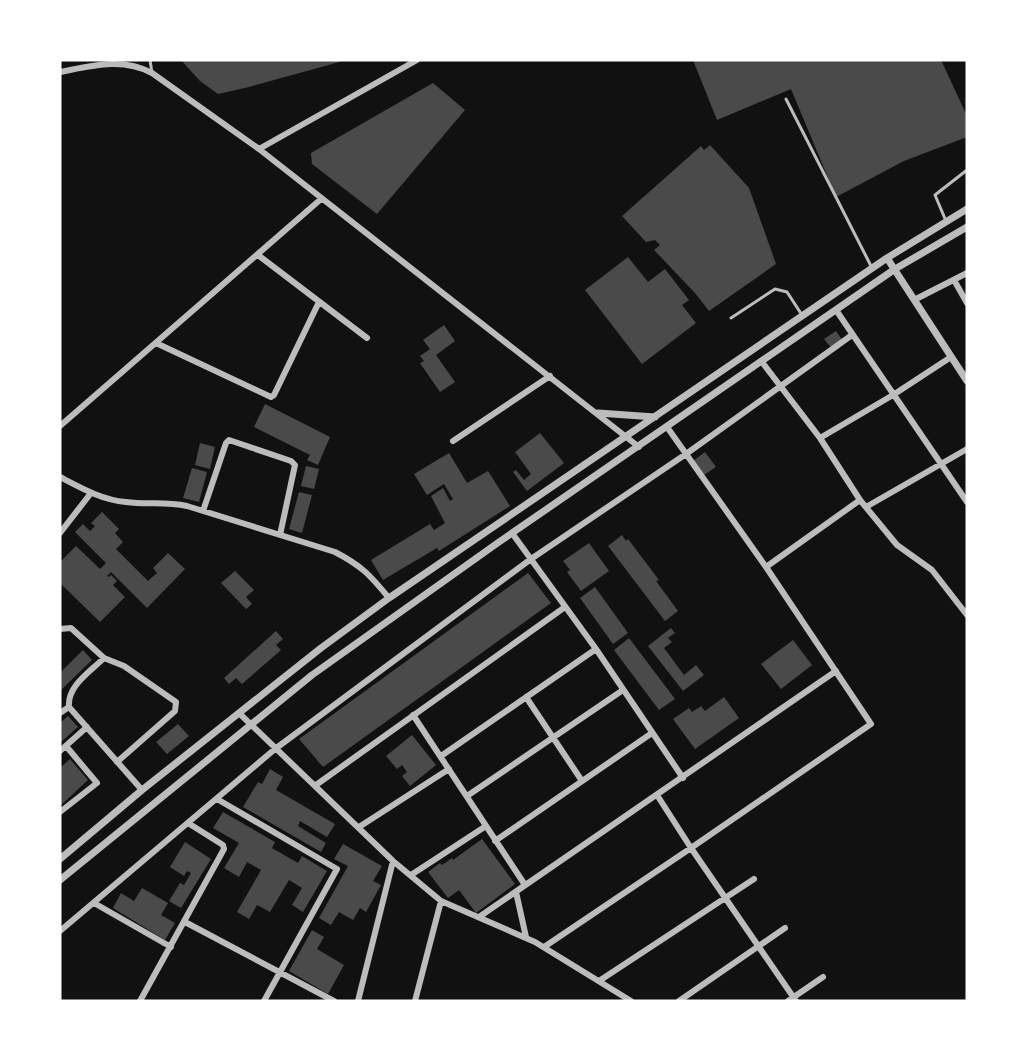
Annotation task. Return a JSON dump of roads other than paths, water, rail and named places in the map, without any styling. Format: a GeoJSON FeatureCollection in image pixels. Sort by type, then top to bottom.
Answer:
{"type":"FeatureCollection","features":[{"type":"Feature","properties":{"kind":"street"},"geometry":{"type":"LineString","coordinates":[[259,149],[417,60]]}},
{"type":"Feature","properties":{"kind":"street"},"geometry":{"type":"LineString","coordinates":[[60,72],[108,63],[140,66],[152,72],[259,149],[639,447]]}},
{"type":"Feature","properties":{"kind":"street"},"geometry":{"type":"LineString","coordinates":[[60,426],[321,199]]}},
{"type":"Feature","properties":{"kind":"street"},"geometry":{"type":"LineString","coordinates":[[60,859],[142,790],[321,648],[389,598],[802,315],[887,258],[967,209]]}},
{"type":"Feature","properties":{"kind":"street"},"geometry":{"type":"LineString","coordinates":[[60,880],[312,675],[512,533],[895,269],[967,227]]}},
{"type":"Feature","properties":{"kind":"street"},"geometry":{"type":"LineString","coordinates":[[258,255],[367,338]]}},
{"type":"Feature","properties":{"kind":"street"},"geometry":{"type":"LineString","coordinates":[[887,258],[967,381]]}},
{"type":"Feature","properties":{"kind":"street"},"geometry":{"type":"LineString","coordinates":[[914,300],[967,273]]}},
{"type":"Feature","properties":{"kind":"street"},"geometry":{"type":"LineString","coordinates":[[954,280],[967,303]]}},
{"type":"Feature","properties":{"kind":"street"},"geometry":{"type":"LineString","coordinates":[[156,343],[271,397],[319,302]]}},
{"type":"Feature","properties":{"kind":"street"},"geometry":{"type":"LineString","coordinates":[[836,310],[967,502]]}},
{"type":"Feature","properties":{"kind":"street"},"geometry":{"type":"LineString","coordinates":[[60,931],[275,749],[531,559],[686,454],[852,335]]}},
{"type":"Feature","properties":{"kind":"street"},"geometry":{"type":"LineString","coordinates":[[820,438],[893,395],[951,357]]}},
{"type":"Feature","properties":{"kind":"street"},"geometry":{"type":"LineString","coordinates":[[762,362],[820,438],[860,500],[897,545],[932,570],[967,615]]}},
{"type":"Feature","properties":{"kind":"street"},"geometry":{"type":"LineString","coordinates":[[453,441],[550,376]]}},
{"type":"Feature","properties":{"kind":"street"},"geometry":{"type":"LineString","coordinates":[[598,413],[654,417]]}},
{"type":"Feature","properties":{"kind":"street"},"geometry":{"type":"LineString","coordinates":[[544,947],[870,726],[871,721],[667,427]]}},
{"type":"Feature","properties":{"kind":"street"},"geometry":{"type":"LineString","coordinates":[[204,511],[226,443],[229,440],[291,461],[295,465],[280,535]]}},
{"type":"Feature","properties":{"kind":"street"},"geometry":{"type":"LineString","coordinates":[[866,507],[967,449]]}},
{"type":"Feature","properties":{"kind":"street"},"geometry":{"type":"LineString","coordinates":[[60,477],[91,493],[125,502],[170,502],[335,552],[355,562],[368,572],[389,598]]}},
{"type":"Feature","properties":{"kind":"street"},"geometry":{"type":"LineString","coordinates":[[60,533],[91,493]]}},
{"type":"Feature","properties":{"kind":"street"},"geometry":{"type":"LineString","coordinates":[[766,567],[860,500]]}},
{"type":"Feature","properties":{"kind":"street"},"geometry":{"type":"LineString","coordinates":[[512,533],[596,649],[682,777]]}},
{"type":"Feature","properties":{"kind":"street"},"geometry":{"type":"LineString","coordinates":[[316,785],[565,607]]}},
{"type":"Feature","properties":{"kind":"street"},"geometry":{"type":"LineString","coordinates":[[60,629],[66,627],[75,630],[104,658],[124,666],[177,705],[175,711],[117,762]]}},
{"type":"Feature","properties":{"kind":"street"},"geometry":{"type":"LineString","coordinates":[[441,756],[596,649]]}},
{"type":"Feature","properties":{"kind":"street"},"geometry":{"type":"LineString","coordinates":[[104,658],[70,693],[69,707],[142,790]]}},
{"type":"Feature","properties":{"kind":"street"},"geometry":{"type":"LineString","coordinates":[[478,917],[836,671]]}},
{"type":"Feature","properties":{"kind":"street"},"geometry":{"type":"LineString","coordinates":[[467,796],[623,690]]}},
{"type":"Feature","properties":{"kind":"street"},"geometry":{"type":"LineString","coordinates":[[526,697],[582,781]]}},
{"type":"Feature","properties":{"kind":"street"},"geometry":{"type":"LineString","coordinates":[[60,713],[69,707]]}},
{"type":"Feature","properties":{"kind":"street"},"geometry":{"type":"LineString","coordinates":[[240,714],[393,861],[441,901],[526,937],[631,1001]]}},
{"type":"Feature","properties":{"kind":"street"},"geometry":{"type":"LineString","coordinates":[[413,715],[525,885]]}},
{"type":"Feature","properties":{"kind":"street"},"geometry":{"type":"LineString","coordinates":[[60,751],[87,727]]}},
{"type":"Feature","properties":{"kind":"street"},"geometry":{"type":"LineString","coordinates":[[495,841],[652,733]]}},
{"type":"Feature","properties":{"kind":"street"},"geometry":{"type":"LineString","coordinates":[[60,812],[97,782],[66,746]]}},
{"type":"Feature","properties":{"kind":"street"},"geometry":{"type":"LineString","coordinates":[[359,827],[449,770]]}},
{"type":"Feature","properties":{"kind":"street"},"geometry":{"type":"LineString","coordinates":[[657,795],[792,1000],[823,977]]}},
{"type":"Feature","properties":{"kind":"street"},"geometry":{"type":"LineString","coordinates":[[218,799],[337,869],[264,1001]]}},
{"type":"Feature","properties":{"kind":"street"},"geometry":{"type":"LineString","coordinates":[[140,1001],[224,847],[188,823]]}},
{"type":"Feature","properties":{"kind":"street"},"geometry":{"type":"LineString","coordinates":[[411,875],[486,826]]}},
{"type":"Feature","properties":{"kind":"street"},"geometry":{"type":"LineString","coordinates":[[358,1001],[393,861]]}},
{"type":"Feature","properties":{"kind":"street"},"geometry":{"type":"LineString","coordinates":[[599,981],[754,879]]}},
{"type":"Feature","properties":{"kind":"street"},"geometry":{"type":"LineString","coordinates":[[516,892],[526,937]]}},
{"type":"Feature","properties":{"kind":"street"},"geometry":{"type":"LineString","coordinates":[[415,1001],[441,901]]}},
{"type":"Feature","properties":{"kind":"street"},"geometry":{"type":"LineString","coordinates":[[94,903],[171,947]]}},
{"type":"Feature","properties":{"kind":"street"},"geometry":{"type":"LineString","coordinates":[[185,922],[334,1001]]}},
{"type":"Feature","properties":{"kind":"street"},"geometry":{"type":"LineString","coordinates":[[679,1001],[785,928]]}},
{"type":"Feature","properties":{"kind":"lane"},"geometry":{"type":"LineString","coordinates":[[150,60],[152,72]]}},
{"type":"Feature","properties":{"kind":"lane"},"geometry":{"type":"LineString","coordinates":[[786,99],[872,268]]}},
{"type":"Feature","properties":{"kind":"lane"},"geometry":{"type":"LineString","coordinates":[[946,221],[935,195],[967,170]]}},
{"type":"Feature","properties":{"kind":"lane"},"geometry":{"type":"LineString","coordinates":[[731,318],[775,289],[787,292],[802,315]]}}]}
